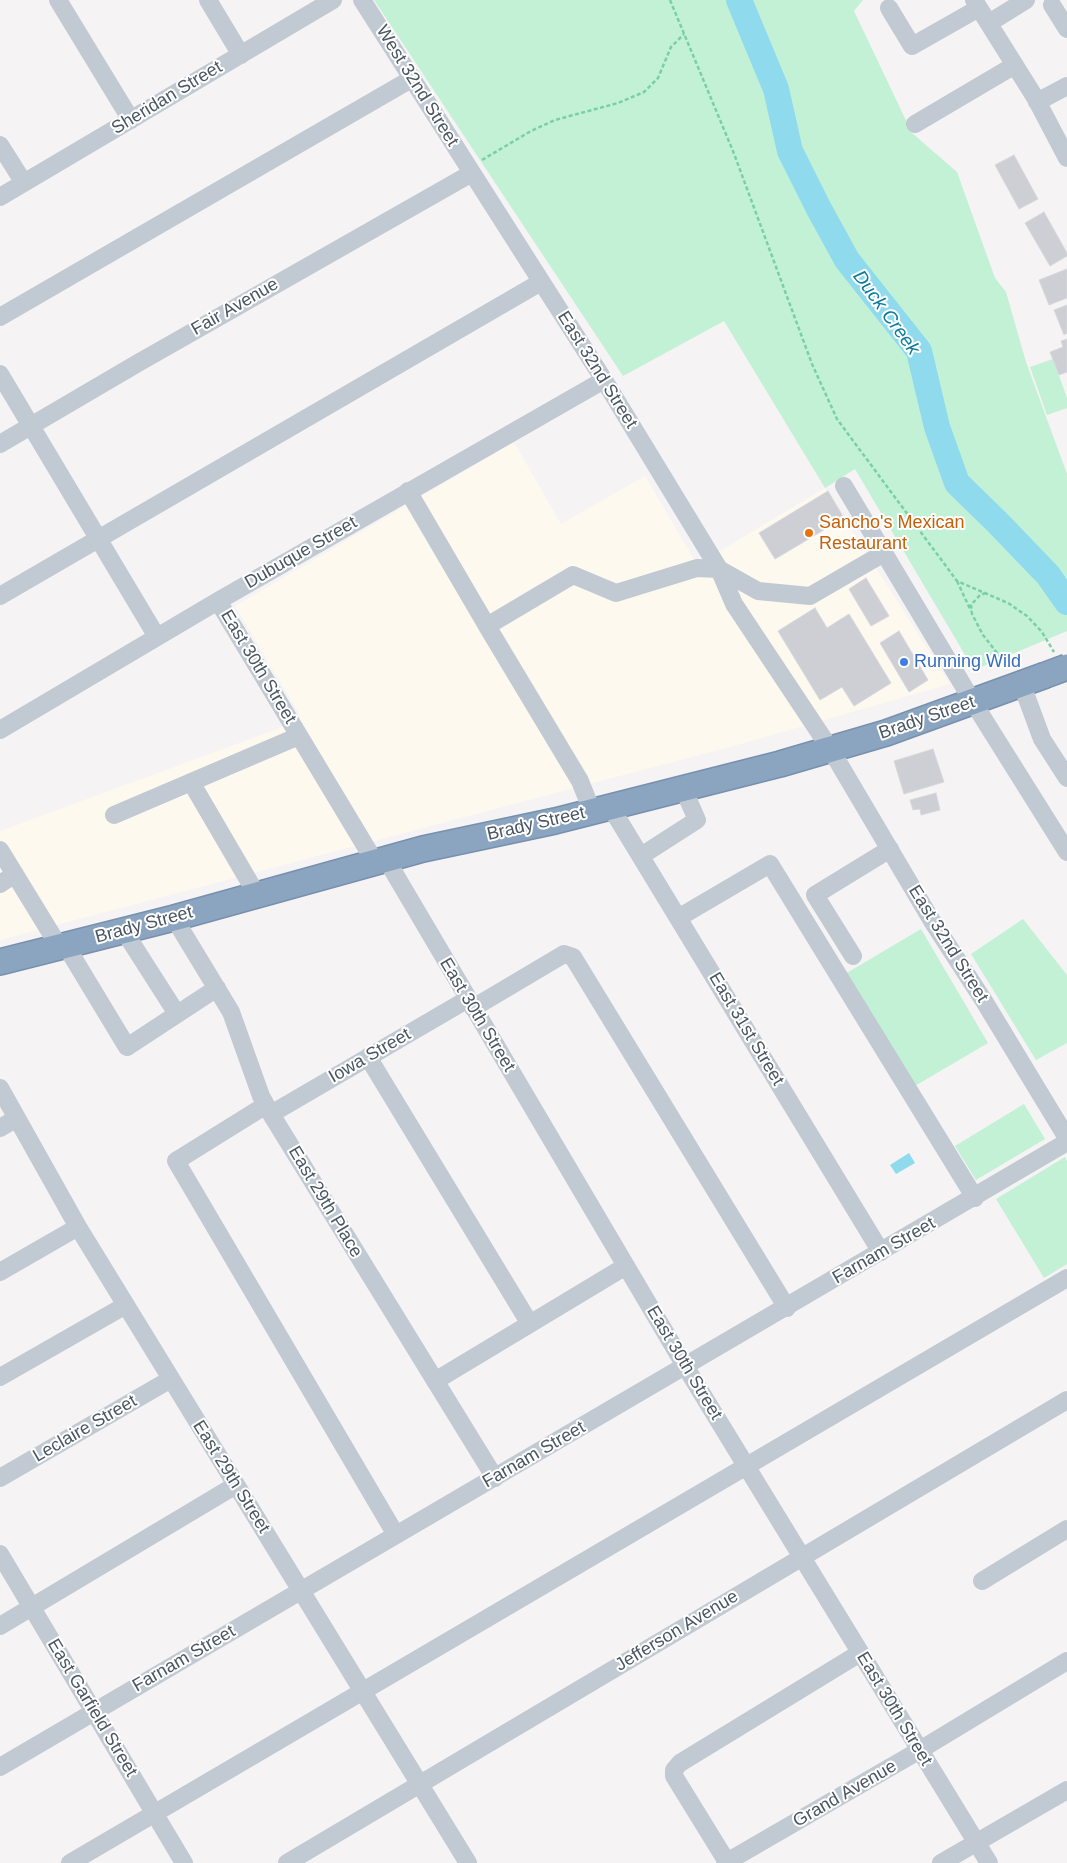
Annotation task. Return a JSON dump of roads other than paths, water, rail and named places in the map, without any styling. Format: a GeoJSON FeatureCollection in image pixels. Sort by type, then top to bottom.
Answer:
{"type":"FeatureCollection","features":[{"type":"Feature","properties":{"kind":"highway","name":"Brady Street"},"geometry":{"type":"LineString","coordinates":[[0,962],[174,918],[423,849],[555,821],[830,750],[886,733],[973,702],[1047,671]]}},
{"type":"Feature","properties":{"kind":"street"},"geometry":{"type":"LineString","coordinates":[[58,0],[131,120]]}},
{"type":"Feature","properties":{"kind":"street"},"geometry":{"type":"LineString","coordinates":[[208,0],[240,55]]}},
{"type":"Feature","properties":{"kind":"street","name":"Sheridan Street"},"geometry":{"type":"LineString","coordinates":[[0,197],[333,0]]}},
{"type":"Feature","properties":{"kind":"street","name":"West 32nd Street"},"geometry":{"type":"LineString","coordinates":[[362,0],[471,171]]}},
{"type":"Feature","properties":{"kind":"street"},"geometry":{"type":"LineString","coordinates":[[989,23],[1026,0]]}},
{"type":"Feature","properties":{"kind":"street"},"geometry":{"type":"LineString","coordinates":[[889,8],[912,46],[977,4],[1037,102],[1067,158]]}},
{"type":"Feature","properties":{"kind":"street"},"geometry":{"type":"LineString","coordinates":[[1052,5],[1067,29]]}},
{"type":"Feature","properties":{"kind":"street"},"geometry":{"type":"LineString","coordinates":[[915,124],[1015,65]]}},
{"type":"Feature","properties":{"kind":"street"},"geometry":{"type":"LineString","coordinates":[[0,317],[413,78]]}},
{"type":"Feature","properties":{"kind":"street"},"geometry":{"type":"LineString","coordinates":[[1037,102],[1067,86]]}},
{"type":"Feature","properties":{"kind":"street"},"geometry":{"type":"LineString","coordinates":[[0,145],[24,183]]}},
{"type":"Feature","properties":{"kind":"street","name":"East 32nd Street"},"geometry":{"type":"LineString","coordinates":[[471,171],[604,380],[719,569],[734,604],[830,750],[1067,1138]]}},
{"type":"Feature","properties":{"kind":"street","name":"Fair Avenue"},"geometry":{"type":"LineString","coordinates":[[0,444],[471,171]]}},
{"type":"Feature","properties":{"kind":"street"},"geometry":{"type":"LineString","coordinates":[[0,596],[541,282]]}},
{"type":"Feature","properties":{"kind":"street"},"geometry":{"type":"LineString","coordinates":[[0,374],[157,637]]}},
{"type":"Feature","properties":{"kind":"street","name":"Dubuque Street"},"geometry":{"type":"LineString","coordinates":[[0,730],[218,601],[604,380]]}},
{"type":"Feature","properties":{"kind":"street"},"geometry":{"type":"LineString","coordinates":[[844,486],[973,702],[1067,852]]}},
{"type":"Feature","properties":{"kind":"street","name":"East 31st Street"},"geometry":{"type":"LineString","coordinates":[[408,492],[580,781],[641,856],[881,1252]]}},
{"type":"Feature","properties":{"kind":"street"},"geometry":{"type":"LineString","coordinates":[[487,626],[573,575],[616,593],[697,568],[719,569],[758,591],[810,596],[884,553]]}},
{"type":"Feature","properties":{"kind":"street","name":"East 30th Street"},"geometry":{"type":"LineString","coordinates":[[218,601],[299,736],[471,1004],[685,1366],[989,1863]]}},
{"type":"Feature","properties":{"kind":"street"},"geometry":{"type":"LineString","coordinates":[[1047,671],[1042,739],[1067,778]]}},
{"type":"Feature","properties":{"kind":"street"},"geometry":{"type":"LineString","coordinates":[[114,815],[299,736]]}},
{"type":"Feature","properties":{"kind":"street"},"geometry":{"type":"LineString","coordinates":[[191,782],[257,895]]}},
{"type":"Feature","properties":{"kind":"street"},"geometry":{"type":"LineString","coordinates":[[641,856],[697,820],[683,788]]}},
{"type":"Feature","properties":{"kind":"street"},"geometry":{"type":"LineString","coordinates":[[853,956],[815,895],[890,849]]}},
{"type":"Feature","properties":{"kind":"street"},"geometry":{"type":"LineString","coordinates":[[0,850],[127,1047],[217,988]]}},
{"type":"Feature","properties":{"kind":"street"},"geometry":{"type":"LineString","coordinates":[[678,918],[770,864],[975,1198]]}},
{"type":"Feature","properties":{"kind":"street"},"geometry":{"type":"LineString","coordinates":[[0,884],[16,874]]}},
{"type":"Feature","properties":{"kind":"street","name":"East 29th Place"},"geometry":{"type":"LineString","coordinates":[[174,918],[231,1012],[261,1096],[495,1478]]}},
{"type":"Feature","properties":{"kind":"street"},"geometry":{"type":"LineString","coordinates":[[124,931],[177,1014]]}},
{"type":"Feature","properties":{"kind":"street","name":"Iowa Street"},"geometry":{"type":"LineString","coordinates":[[396,1536],[176,1161],[269,1109],[564,954],[572,958],[787,1308]]}},
{"type":"Feature","properties":{"kind":"street"},"geometry":{"type":"LineString","coordinates":[[368,1058],[530,1324]]}},
{"type":"Feature","properties":{"kind":"street","name":"East 29th Street"},"geometry":{"type":"LineString","coordinates":[[0,1088],[78,1227],[468,1863]]}},
{"type":"Feature","properties":{"kind":"street"},"geometry":{"type":"LineString","coordinates":[[0,1128],[17,1118]]}},
{"type":"Feature","properties":{"kind":"street","name":"Farnam Street"},"geometry":{"type":"LineString","coordinates":[[0,1766],[787,1308],[1067,1142]]}},
{"type":"Feature","properties":{"kind":"street"},"geometry":{"type":"LineString","coordinates":[[0,1272],[78,1227]]}},
{"type":"Feature","properties":{"kind":"street"},"geometry":{"type":"LineString","coordinates":[[435,1381],[626,1266]]}},
{"type":"Feature","properties":{"kind":"street"},"geometry":{"type":"LineString","coordinates":[[70,1863],[1067,1278]]}},
{"type":"Feature","properties":{"kind":"street"},"geometry":{"type":"LineString","coordinates":[[0,1377],[126,1305]]}},
{"type":"Feature","properties":{"kind":"street","name":"Leclaire Street"},"geometry":{"type":"LineString","coordinates":[[0,1478],[171,1378]]}},
{"type":"Feature","properties":{"kind":"street","name":"Jefferson Avenue"},"geometry":{"type":"LineString","coordinates":[[287,1863],[1067,1400]]}},
{"type":"Feature","properties":{"kind":"street"},"geometry":{"type":"LineString","coordinates":[[0,1626],[236,1485]]}},
{"type":"Feature","properties":{"kind":"street"},"geometry":{"type":"LineString","coordinates":[[982,1581],[1067,1529]]}},
{"type":"Feature","properties":{"kind":"street","name":"East Garfield Street"},"geometry":{"type":"LineString","coordinates":[[0,1554],[184,1863]]}},
{"type":"Feature","properties":{"kind":"street"},"geometry":{"type":"LineString","coordinates":[[726,1862],[674,1776],[674,1770],[680,1763],[860,1653]]}},
{"type":"Feature","properties":{"kind":"street","name":"Grand Avenue"},"geometry":{"type":"LineString","coordinates":[[726,1862],[920,1750],[1067,1661]]}},
{"type":"Feature","properties":{"kind":"street"},"geometry":{"type":"LineString","coordinates":[[941,1863],[1067,1790]]}},
{"type":"Feature","properties":{"kind":"water"},"geometry":{"type":"Polygon","coordinates":[[[909,1153],[915,1163],[896,1174],[890,1165],[909,1153]]]}},
{"type":"Feature","properties":{"kind":"waterway","name":"Duck Creek"},"geometry":{"type":"LineString","coordinates":[[739,0],[776,89],[790,151],[819,209],[847,260],[919,351],[937,427],[957,483],[1048,575],[1067,602]]}},
{"type":"Feature","properties":{"kind":"place","name":"Sancho's Mexican Restaurant"},"geometry":{"type":"Point","coordinates":[809,533]}},
{"type":"Feature","properties":{"kind":"place","name":"Running Wild"},"geometry":{"type":"Point","coordinates":[904,662]}}]}
